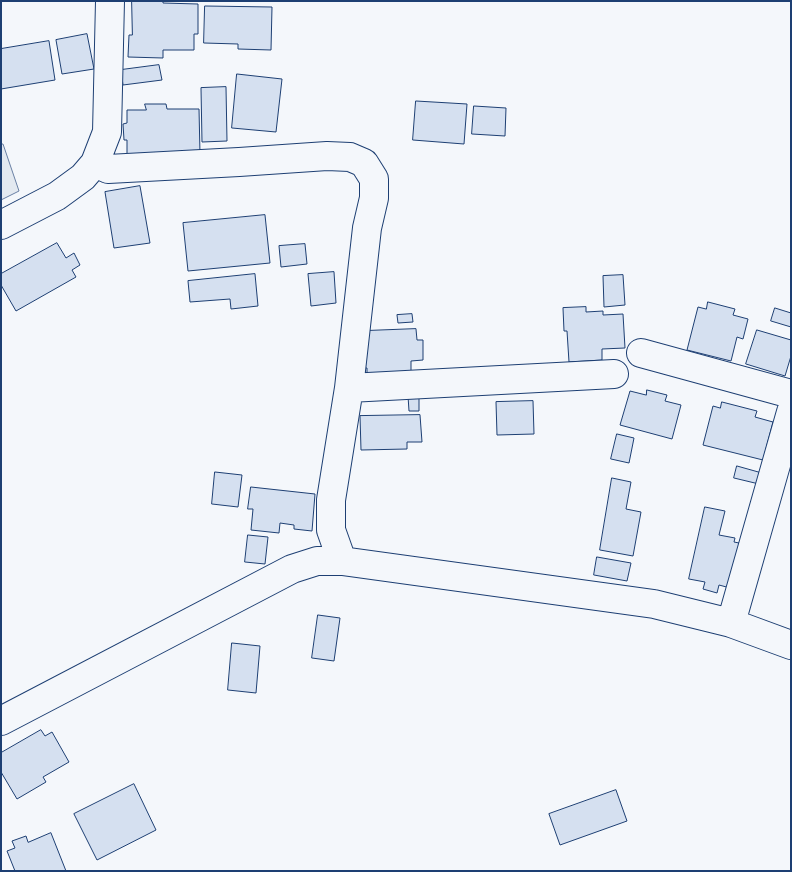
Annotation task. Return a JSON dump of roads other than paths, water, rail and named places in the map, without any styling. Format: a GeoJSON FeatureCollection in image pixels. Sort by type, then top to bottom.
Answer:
{"type":"FeatureCollection","features":[{"type":"Feature","properties":{"kind":"street"},"geometry":{"type":"LineString","coordinates":[[1,225],[57,196],[83,177],[96,163],[107,132],[110,1]]}},
{"type":"Feature","properties":{"kind":"street"},"geometry":{"type":"LineString","coordinates":[[96,163],[108,169],[327,156],[350,157],[364,163],[374,179],[374,198],[367,228],[349,388],[331,500],[331,530],[342,561]]}},
{"type":"Feature","properties":{"kind":"street"},"geometry":{"type":"LineString","coordinates":[[641,354],[791,394]]}},
{"type":"Feature","properties":{"kind":"street"},"geometry":{"type":"LineString","coordinates":[[349,388],[614,374]]}},
{"type":"Feature","properties":{"kind":"street"},"geometry":{"type":"LineString","coordinates":[[731,623],[791,412]]}},
{"type":"Feature","properties":{"kind":"street"},"geometry":{"type":"LineString","coordinates":[[1,721],[292,569],[317,561],[342,561],[654,604],[731,623],[791,645]]}}]}
